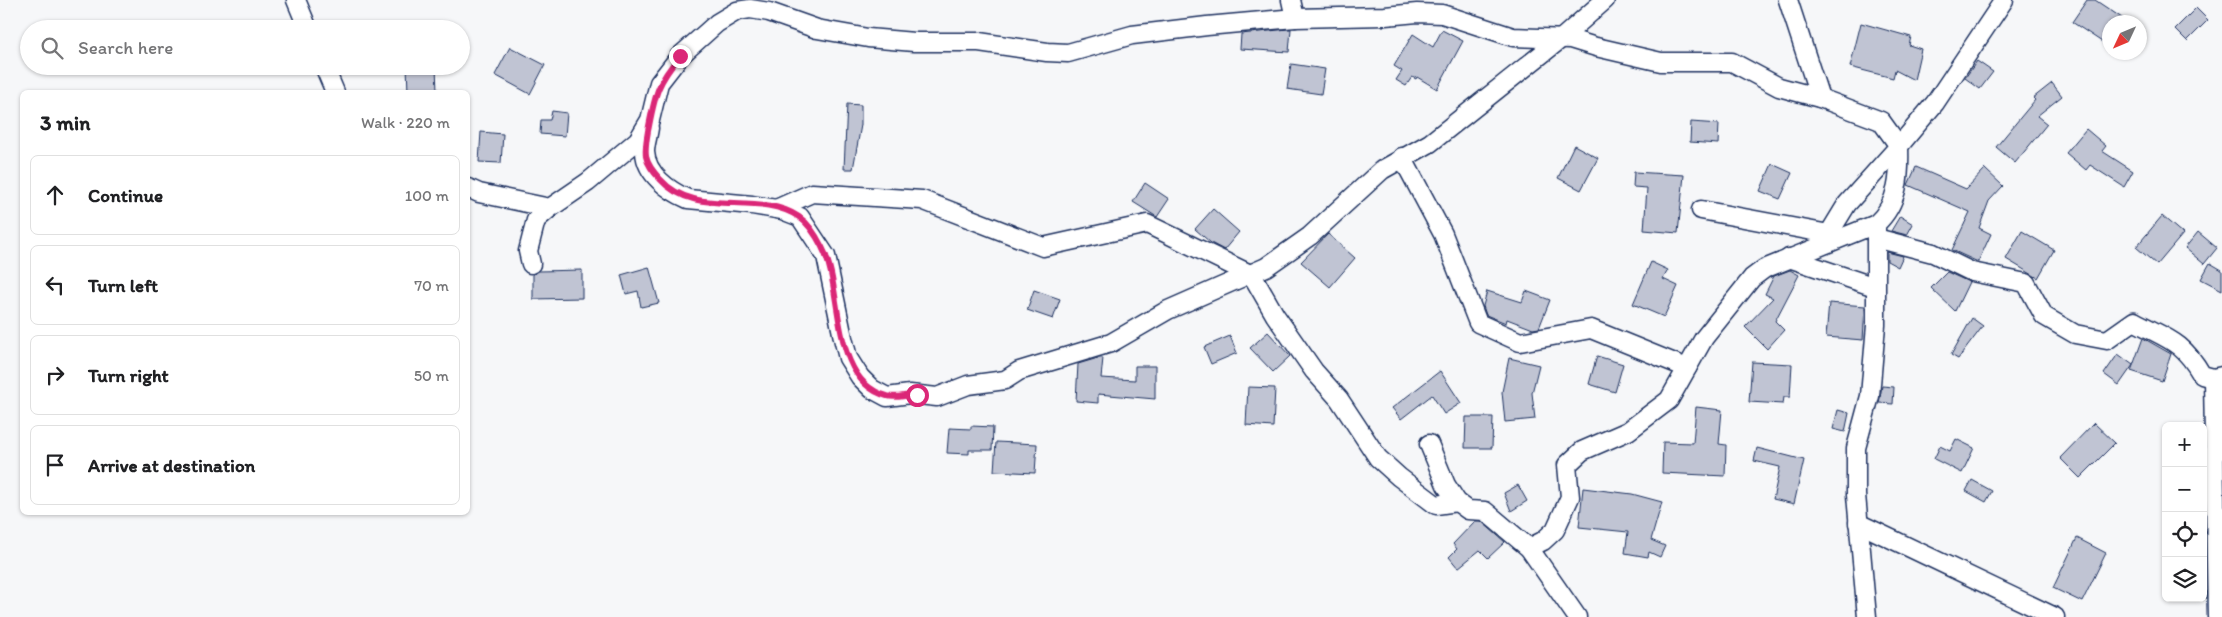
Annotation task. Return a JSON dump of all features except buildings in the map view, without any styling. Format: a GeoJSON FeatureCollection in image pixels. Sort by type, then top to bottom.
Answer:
{"type":"FeatureCollection","features":[{"type":"Feature","properties":{"kind":"street"},"geometry":{"type":"LineString","coordinates":[[296,0],[304,20]]}},
{"type":"Feature","properties":{"kind":"street"},"geometry":{"type":"LineString","coordinates":[[1291,0],[1295,18]]}},
{"type":"Feature","properties":{"kind":"street"},"geometry":{"type":"LineString","coordinates":[[1605,0],[1562,38],[1430,143],[1402,157],[1382,170],[1310,236],[1282,258],[1252,275],[1168,310],[1111,343],[1019,371],[1005,380],[968,385],[937,397],[910,394],[893,398],[872,389],[860,377],[848,358],[826,256],[800,217],[776,208],[688,199],[675,193],[658,178],[646,161],[645,149],[652,104],[664,74],[680,56],[717,23],[737,11],[750,9],[769,12],[817,29],[868,38],[914,42],[979,42],[1047,52],[1068,53],[1132,35],[1207,26],[1295,18],[1384,16],[1417,13],[1442,14],[1513,37],[1562,38],[1661,62],[1732,62],[1779,86],[1820,98],[1882,121],[1899,146],[1900,178],[1886,215],[1876,231],[1876,325],[1870,396],[1856,448],[1858,523],[1867,617]]}},
{"type":"Feature","properties":{"kind":"street"},"geometry":{"type":"LineString","coordinates":[[1788,0],[1820,98]]}},
{"type":"Feature","properties":{"kind":"street"},"geometry":{"type":"LineString","coordinates":[[1826,240],[1847,204],[1935,103],[2004,0]]}},
{"type":"Feature","properties":{"kind":"street"},"geometry":{"type":"LineString","coordinates":[[328,75],[334,90]]}},
{"type":"Feature","properties":{"kind":"street"},"geometry":{"type":"LineString","coordinates":[[531,264],[528,251],[536,220],[625,152],[638,140],[650,120]]}},
{"type":"Feature","properties":{"kind":"street"},"geometry":{"type":"LineString","coordinates":[[1402,157],[1443,234],[1478,323],[1520,342],[1591,329],[1687,368]]}},
{"type":"Feature","properties":{"kind":"street"},"geometry":{"type":"LineString","coordinates":[[470,189],[479,193],[550,208]]}},
{"type":"Feature","properties":{"kind":"street"},"geometry":{"type":"LineString","coordinates":[[776,208],[812,193],[922,200],[1043,247],[1147,224],[1252,275],[1275,315],[1314,371],[1339,399],[1378,458],[1399,477],[1436,505],[1457,502]]}},
{"type":"Feature","properties":{"kind":"street"},"geometry":{"type":"LineString","coordinates":[[1701,210],[1826,240]]}},
{"type":"Feature","properties":{"kind":"street"},"geometry":{"type":"LineString","coordinates":[[1529,548],[1543,541],[1555,530],[1570,498],[1567,465],[1582,451],[1628,431],[1669,400],[1704,338],[1752,278],[1764,269],[1826,240],[1876,231],[1933,253],[1972,272],[2026,283],[2044,316],[2074,334],[2107,340],[2134,321],[2179,344],[2192,358],[2202,375],[2217,377],[2218,617]]}},
{"type":"Feature","properties":{"kind":"street"},"geometry":{"type":"LineString","coordinates":[[1790,258],[1875,287]]}},
{"type":"Feature","properties":{"kind":"street"},"geometry":{"type":"LineString","coordinates":[[1430,444],[1443,479],[1457,502],[1468,510],[1485,511],[1529,548],[1577,617]]}},
{"type":"Feature","properties":{"kind":"street"},"geometry":{"type":"LineString","coordinates":[[1858,523],[2055,617]]}},
{"type":"Feature","properties":{"kind":"route"},"geometry":{"type":"LineString","coordinates":[[680,56],[664,74],[652,104],[645,149],[646,161],[652,170],[665,185],[675,193],[688,199],[752,205],[782,210],[800,217],[826,256],[842,338],[848,358],[860,377],[880,394],[893,398],[910,394],[917,395]]}}]}
